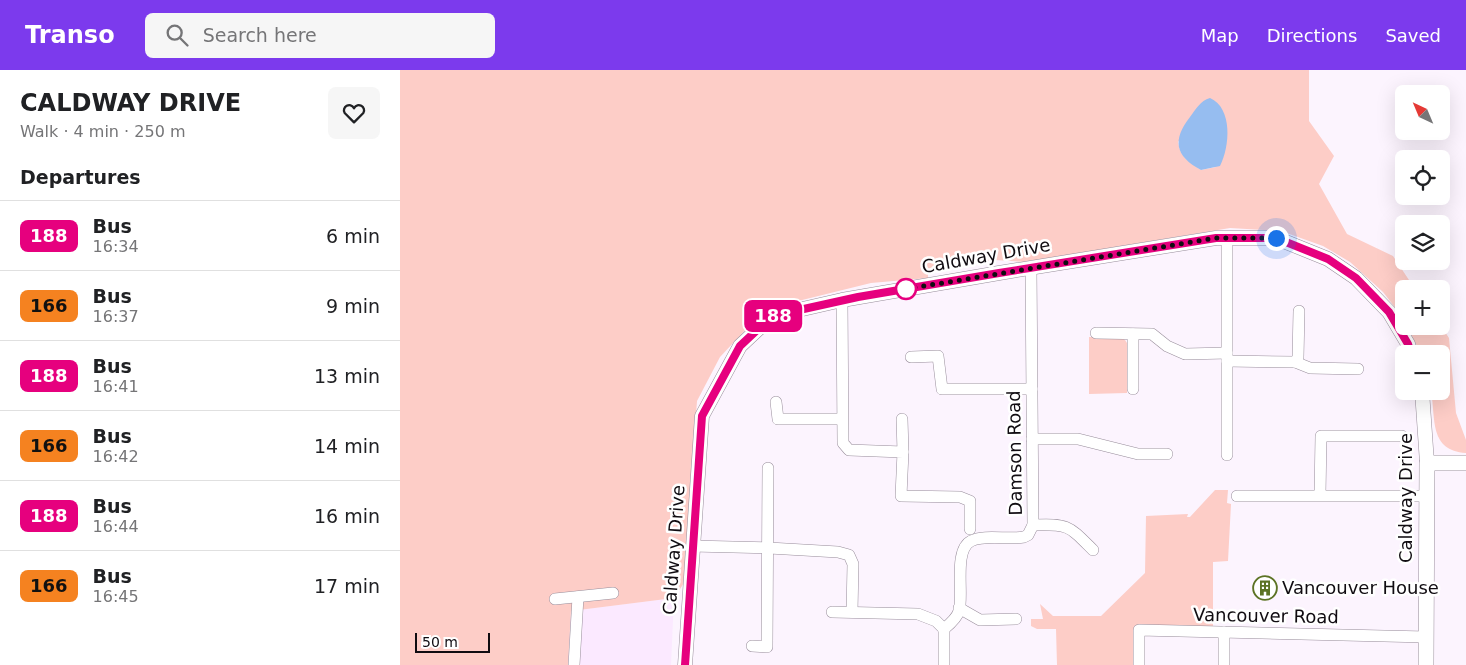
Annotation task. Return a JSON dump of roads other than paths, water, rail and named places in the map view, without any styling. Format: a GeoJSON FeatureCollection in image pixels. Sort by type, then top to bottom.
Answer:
{"type":"FeatureCollection","features":[{"type":"Feature","properties":{"kind":"main road"},"geometry":{"type":"LineString","coordinates":[[1427,463],[1466,463]]}},
{"type":"Feature","properties":{"kind":"main road","name":"Caldway Drive"},"geometry":{"type":"LineString","coordinates":[[1426,665],[1427,463]]}},
{"type":"Feature","properties":{"kind":"street","name":"Caldway Drive"},"geometry":{"type":"LineString","coordinates":[[685,665],[702,416],[740,346],[772,316],[842,300],[1031,268],[1227,238],[1276,238],[1328,259],[1356,278],[1389,312],[1408,345]]}},
{"type":"Feature","properties":{"kind":"street"},"geometry":{"type":"LineString","coordinates":[[1227,238],[1227,456]]}},
{"type":"Feature","properties":{"kind":"street","name":"Damson Road"},"geometry":{"type":"LineString","coordinates":[[959,608],[960,569],[966,545],[971,541],[987,538],[1024,537],[1028,535],[1033,525],[1031,268]]}},
{"type":"Feature","properties":{"kind":"street"},"geometry":{"type":"LineString","coordinates":[[842,300],[841,419],[843,444],[850,450],[903,452]]}},
{"type":"Feature","properties":{"kind":"street"},"geometry":{"type":"LineString","coordinates":[[1295,362],[1298,358],[1300,311]]}},
{"type":"Feature","properties":{"kind":"street"},"geometry":{"type":"LineString","coordinates":[[1096,333],[1152,334],[1167,346],[1185,354],[1295,362],[1310,368],[1358,369]]}},
{"type":"Feature","properties":{"kind":"street"},"geometry":{"type":"LineString","coordinates":[[1132,389],[1133,334]]}},
{"type":"Feature","properties":{"kind":"street"},"geometry":{"type":"LineString","coordinates":[[911,357],[938,356],[942,389],[1032,389]]}},
{"type":"Feature","properties":{"kind":"street","name":"Caldway Drive"},"geometry":{"type":"LineString","coordinates":[[1423,400],[1427,463]]}},
{"type":"Feature","properties":{"kind":"street"},"geometry":{"type":"LineString","coordinates":[[776,402],[778,419],[841,419]]}},
{"type":"Feature","properties":{"kind":"street"},"geometry":{"type":"LineString","coordinates":[[902,419],[901,496],[960,497],[970,501],[970,529]]}},
{"type":"Feature","properties":{"kind":"street"},"geometry":{"type":"LineString","coordinates":[[1320,495],[1321,436],[1402,436]]}},
{"type":"Feature","properties":{"kind":"street"},"geometry":{"type":"LineString","coordinates":[[1032,440],[1078,439],[1138,454],[1166,454]]}},
{"type":"Feature","properties":{"kind":"street"},"geometry":{"type":"LineString","coordinates":[[752,646],[767,647],[768,468]]}},
{"type":"Feature","properties":{"kind":"street"},"geometry":{"type":"LineString","coordinates":[[1236,496],[1427,496]]}},
{"type":"Feature","properties":{"kind":"street"},"geometry":{"type":"LineString","coordinates":[[1033,525],[1065,526],[1072,529],[1093,550]]}},
{"type":"Feature","properties":{"kind":"street"},"geometry":{"type":"LineString","coordinates":[[692,546],[838,552],[849,556],[853,564],[852,612]]}},
{"type":"Feature","properties":{"kind":"street"},"geometry":{"type":"LineString","coordinates":[[555,599],[613,593]]}},
{"type":"Feature","properties":{"kind":"street"},"geometry":{"type":"LineString","coordinates":[[574,665],[578,597]]}},
{"type":"Feature","properties":{"kind":"street"},"geometry":{"type":"LineString","coordinates":[[944,665],[944,629],[957,616],[959,608],[980,620],[1016,619]]}},
{"type":"Feature","properties":{"kind":"street"},"geometry":{"type":"LineString","coordinates":[[832,612],[918,614],[936,621],[944,629]]}},
{"type":"Feature","properties":{"kind":"street","name":"Vancouver Road"},"geometry":{"type":"LineString","coordinates":[[1139,665],[1140,630],[1426,637]]}},
{"type":"Feature","properties":{"kind":"street"},"geometry":{"type":"LineString","coordinates":[[1224,632],[1224,665]]}},
{"type":"Feature","properties":{"kind":"water"},"geometry":{"type":"Polygon","coordinates":[[[1210,98],[1223,110],[1226,119],[1226,149],[1220,166],[1201,170],[1192,165],[1181,153],[1179,140],[1184,125],[1196,108],[1210,98]]]}},
{"type":"Feature","properties":{"kind":"place","name":"Vancouver House"},"geometry":{"type":"Point","coordinates":[1265,588]}}]}
